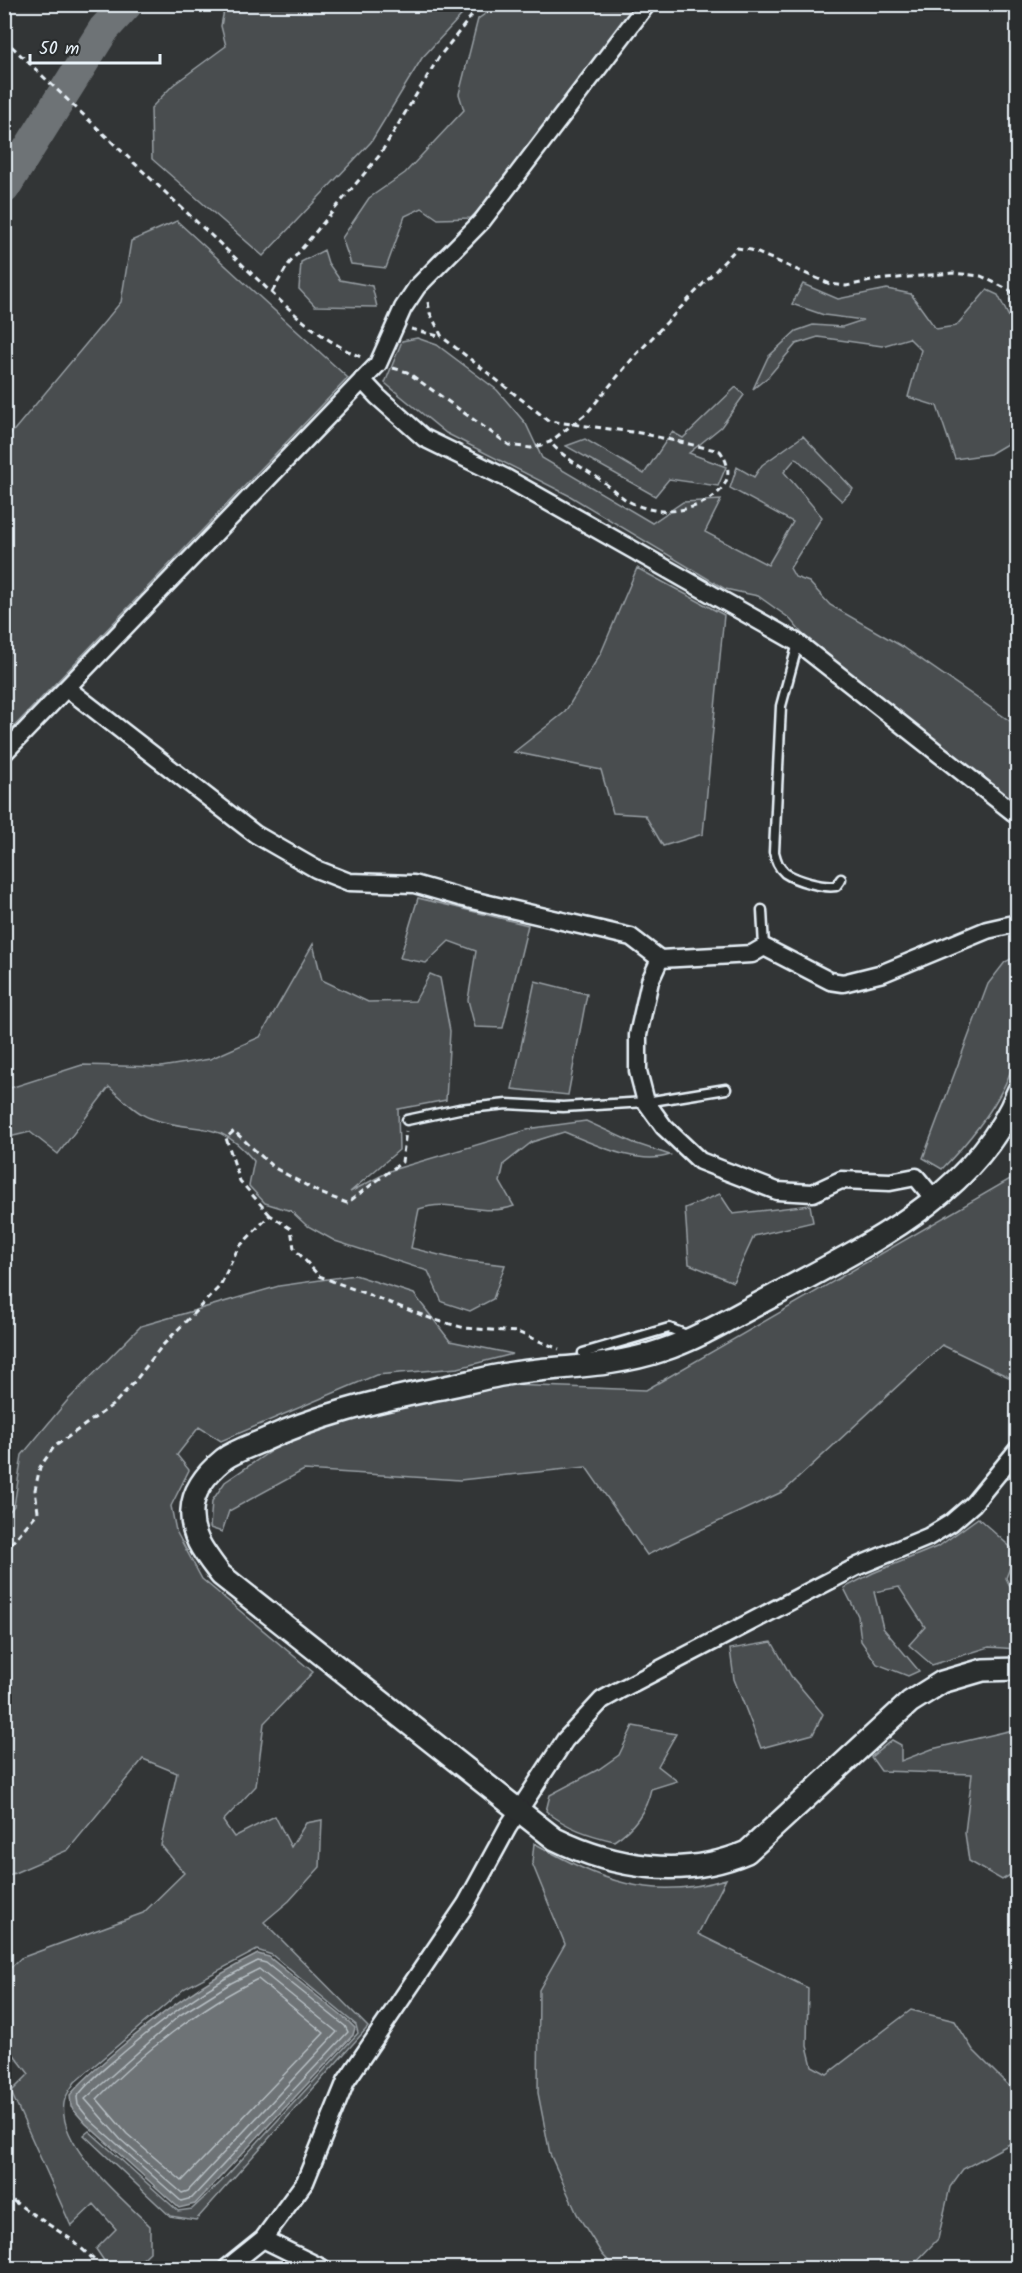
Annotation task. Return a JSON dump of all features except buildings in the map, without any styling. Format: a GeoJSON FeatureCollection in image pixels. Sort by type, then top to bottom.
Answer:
{"type":"FeatureCollection","features":[{"type":"Feature","properties":{"kind":"street"},"geometry":{"type":"LineString","coordinates":[[4,753],[378,364],[417,287],[482,220],[647,4]]}},
{"type":"Feature","properties":{"kind":"street"},"geometry":{"type":"LineString","coordinates":[[363,380],[378,397],[424,438],[506,478],[798,643],[1017,816]]}},
{"type":"Feature","properties":{"kind":"street"},"geometry":{"type":"LineString","coordinates":[[68,689],[255,834],[316,869],[349,882],[414,884],[631,937],[660,959],[752,954],[764,947],[830,981],[843,983],[883,973],[987,930],[1017,923]]}},
{"type":"Feature","properties":{"kind":"street"},"geometry":{"type":"LineString","coordinates":[[660,959],[650,981],[638,1035],[638,1071],[646,1102],[664,1127],[700,1161],[777,1191],[813,1193],[841,1180],[890,1182],[916,1177],[934,1199]]}},
{"type":"Feature","properties":{"kind":"street"},"geometry":{"type":"LineString","coordinates":[[1017,1092],[1000,1128],[983,1152],[934,1199],[892,1229],[846,1256],[694,1337],[662,1351],[615,1362],[512,1373],[357,1406],[283,1431],[226,1458],[202,1479],[192,1510],[198,1544],[221,1575],[555,1839],[583,1853],[611,1861],[666,1868],[699,1867],[723,1862],[747,1852],[765,1838],[910,1702],[942,1682],[983,1670],[1017,1669]]}},
{"type":"Feature","properties":{"kind":"street"},"geometry":{"type":"LineString","coordinates":[[227,2268],[263,2239],[305,2182],[346,2081],[466,1904],[519,1811],[566,1740],[602,1700],[858,1566],[928,1537],[973,1504],[1017,1449]]}},
{"type":"Feature","properties":{"kind":"street"},"geometry":{"type":"LineString","coordinates":[[263,2239],[321,2268]]}},
{"type":"Feature","properties":{"kind":"lane"},"geometry":{"type":"LineString","coordinates":[[798,643],[781,706],[774,852],[777,864],[785,873],[827,887],[836,886],[841,879]]}},
{"type":"Feature","properties":{"kind":"lane"},"geometry":{"type":"LineString","coordinates":[[762,910],[764,947]]}},
{"type":"Feature","properties":{"kind":"lane"},"geometry":{"type":"LineString","coordinates":[[407,1120],[459,1109],[507,1104],[563,1107],[646,1102],[726,1089]]}},
{"type":"Feature","properties":{"kind":"lane"},"geometry":{"type":"LineString","coordinates":[[583,1353],[669,1328],[694,1337]]}},
{"type":"Feature","properties":{"kind":"path"},"geometry":{"type":"LineString","coordinates":[[272,292],[288,265],[379,156],[439,57],[481,4]]}},
{"type":"Feature","properties":{"kind":"path"},"geometry":{"type":"LineString","coordinates":[[4,39],[308,325],[343,349],[378,364],[406,372],[509,445],[531,448],[550,442],[587,413],[633,358],[737,248],[751,250],[838,285],[952,273],[981,276],[1011,291],[1011,300],[1017,311]]}},
{"type":"Feature","properties":{"kind":"path"},"geometry":{"type":"LineString","coordinates":[[427,296],[430,313],[442,337]]}},
{"type":"Feature","properties":{"kind":"path"},"geometry":{"type":"LineString","coordinates":[[394,329],[414,329],[442,337],[549,421],[640,434],[720,451],[728,462],[730,472],[722,491],[694,507],[657,511],[632,503],[562,455],[550,442]]}},
{"type":"Feature","properties":{"kind":"path"},"geometry":{"type":"LineString","coordinates":[[407,1120],[402,1162],[347,1203],[320,1193],[310,1185],[273,1167],[234,1131],[225,1138],[240,1181],[270,1215],[291,1229],[294,1248],[319,1276],[348,1289],[435,1320],[465,1328],[517,1332],[562,1350],[583,1353]]}},
{"type":"Feature","properties":{"kind":"path"},"geometry":{"type":"LineString","coordinates":[[4,1552],[38,1512],[35,1490],[40,1467],[54,1447],[114,1404],[128,1389],[162,1346],[220,1286],[238,1248],[270,1215]]}},
{"type":"Feature","properties":{"kind":"path"},"geometry":{"type":"LineString","coordinates":[[4,2195],[72,2240],[103,2268]]}},
{"type":"Feature","properties":{"kind":"shaded area"},"geometry":{"type":"Polygon","coordinates":[[[225,5],[471,5],[422,58],[371,142],[263,256],[152,159],[151,108],[173,85],[226,46],[221,26],[225,5]]]}},
{"type":"Feature","properties":{"kind":"shaded area"},"geometry":{"type":"Polygon","coordinates":[[[498,5],[639,5],[499,187],[471,218],[438,219],[422,208],[405,216],[386,268],[351,264],[342,238],[369,198],[405,173],[464,110],[459,94],[478,19],[498,5]]]}},
{"type":"Feature","properties":{"kind":"shaded area"},"geometry":{"type":"Polygon","coordinates":[[[177,221],[348,378],[5,736],[5,441],[121,302],[131,241],[177,221]]]}},
{"type":"Feature","properties":{"kind":"shaded area"},"geometry":{"type":"Polygon","coordinates":[[[324,250],[328,263],[340,280],[372,286],[377,307],[315,306],[299,289],[301,262],[324,250]]]}},
{"type":"Feature","properties":{"kind":"shaded area"},"geometry":{"type":"Polygon","coordinates":[[[803,284],[838,299],[887,289],[911,294],[936,329],[956,326],[987,290],[998,295],[1017,333],[1017,438],[990,454],[955,459],[937,406],[908,397],[921,350],[909,338],[882,346],[818,337],[796,344],[768,377],[753,389],[768,357],[796,331],[813,325],[842,327],[863,320],[824,315],[792,304],[803,284]]]}},
{"type":"Feature","properties":{"kind":"shaded area"},"geometry":{"type":"Polygon","coordinates":[[[417,338],[437,345],[497,390],[526,424],[542,458],[652,523],[683,502],[721,500],[705,532],[768,565],[793,522],[730,488],[737,467],[754,477],[762,465],[803,436],[853,489],[842,501],[796,458],[784,472],[822,517],[790,568],[795,577],[809,582],[830,605],[903,647],[1017,726],[1017,810],[805,637],[789,618],[758,596],[725,589],[570,496],[446,433],[385,383],[402,341],[417,338]]]}},
{"type":"Feature","properties":{"kind":"shaded area"},"geometry":{"type":"Polygon","coordinates":[[[736,387],[744,395],[721,427],[689,453],[726,467],[718,486],[669,479],[655,496],[566,446],[585,439],[644,474],[672,432],[683,438],[736,387]]]}},
{"type":"Feature","properties":{"kind":"shaded area"},"geometry":{"type":"Polygon","coordinates":[[[637,568],[724,615],[703,834],[663,846],[645,815],[613,813],[601,770],[514,752],[565,712],[601,653],[637,568]]]}},
{"type":"Feature","properties":{"kind":"shaded area"},"geometry":{"type":"Polygon","coordinates":[[[418,898],[528,925],[503,1028],[475,1027],[468,1000],[476,951],[449,941],[426,963],[400,958],[418,898]]]}},
{"type":"Feature","properties":{"kind":"shaded area"},"geometry":{"type":"Polygon","coordinates":[[[313,944],[322,980],[368,1002],[415,1001],[430,974],[440,978],[450,1031],[446,1100],[398,1109],[399,1150],[350,1192],[392,1170],[534,1128],[586,1121],[634,1143],[670,1155],[657,1158],[630,1156],[564,1132],[532,1142],[504,1164],[500,1182],[514,1206],[490,1210],[443,1205],[419,1209],[411,1248],[459,1260],[505,1265],[493,1299],[470,1311],[442,1302],[428,1271],[335,1241],[306,1225],[291,1211],[265,1203],[249,1186],[254,1161],[228,1137],[205,1129],[166,1123],[145,1116],[109,1087],[58,1154],[30,1132],[5,1138],[7,1089],[82,1065],[161,1067],[210,1059],[260,1037],[313,944]]]}},
{"type":"Feature","properties":{"kind":"shaded area"},"geometry":{"type":"Polygon","coordinates":[[[1017,956],[1019,1028],[1013,1066],[988,1114],[942,1169],[923,1158],[988,984],[1005,962],[1017,956]]]}},
{"type":"Feature","properties":{"kind":"shaded area"},"geometry":{"type":"Polygon","coordinates":[[[535,981],[587,994],[568,1095],[512,1089],[535,981]]]}},
{"type":"Feature","properties":{"kind":"shaded area"},"geometry":{"type":"Polygon","coordinates":[[[1017,1175],[1017,1381],[942,1345],[784,1491],[647,1555],[586,1467],[460,1480],[304,1470],[229,1511],[222,1532],[210,1528],[212,1501],[225,1482],[287,1440],[436,1387],[510,1385],[646,1390],[1017,1175]]]}},
{"type":"Feature","properties":{"kind":"shaded area"},"geometry":{"type":"Polygon","coordinates":[[[720,1194],[733,1214],[810,1205],[813,1222],[754,1236],[733,1282],[689,1264],[685,1208],[720,1194]]]}},
{"type":"Feature","properties":{"kind":"shaded area"},"geometry":{"type":"Polygon","coordinates":[[[355,1275],[414,1294],[450,1341],[513,1354],[458,1368],[376,1375],[221,1441],[199,1427],[177,1455],[189,1470],[171,1506],[176,1531],[202,1579],[313,1672],[264,1723],[256,1786],[223,1821],[234,1837],[275,1816],[291,1847],[306,1823],[322,1820],[320,1867],[289,1901],[264,1922],[368,2027],[196,2220],[170,2216],[84,2135],[89,2131],[178,2211],[192,2209],[221,2182],[358,2033],[356,2025],[272,1955],[257,1950],[185,1988],[75,2082],[64,2103],[65,2119],[71,2136],[94,2170],[150,2226],[150,2252],[133,2268],[109,2268],[96,2249],[116,2229],[94,2204],[71,2226],[11,2092],[29,2074],[12,2052],[5,2057],[5,1973],[21,1958],[143,1913],[184,1873],[161,1845],[177,1773],[143,1759],[68,1850],[5,1877],[5,1516],[14,1506],[22,1455],[67,1401],[141,1326],[279,1286],[355,1275]]]}},
{"type":"Feature","properties":{"kind":"shaded area"},"geometry":{"type":"Polygon","coordinates":[[[978,1518],[1016,1552],[1006,1578],[1017,1600],[1017,1649],[989,1647],[932,1665],[909,1645],[925,1627],[899,1587],[874,1592],[883,1628],[919,1671],[908,1676],[877,1664],[861,1641],[858,1616],[844,1588],[873,1573],[939,1546],[978,1518]]]}},
{"type":"Feature","properties":{"kind":"shaded area"},"geometry":{"type":"Polygon","coordinates":[[[772,1642],[791,1676],[823,1714],[813,1734],[761,1748],[734,1679],[730,1649],[772,1642]]]}},
{"type":"Feature","properties":{"kind":"shaded area"},"geometry":{"type":"Polygon","coordinates":[[[633,1726],[676,1734],[658,1766],[677,1781],[651,1789],[642,1812],[628,1831],[614,1841],[578,1830],[546,1811],[550,1795],[599,1769],[619,1755],[633,1726]]]}},
{"type":"Feature","properties":{"kind":"shaded area"},"geometry":{"type":"Polygon","coordinates":[[[1017,1729],[1017,1871],[1002,1880],[969,1861],[965,1833],[972,1774],[881,1771],[871,1757],[892,1740],[901,1745],[901,1761],[932,1749],[1017,1729]]]}},
{"type":"Feature","properties":{"kind":"shaded area"},"geometry":{"type":"Polygon","coordinates":[[[534,1843],[581,1867],[626,1884],[673,1888],[699,1886],[726,1879],[698,1934],[808,1988],[807,2046],[812,2066],[827,2074],[911,2010],[955,2021],[973,2050],[1017,2094],[1017,2140],[963,2169],[950,2187],[938,2239],[910,2268],[615,2268],[602,2254],[577,2214],[550,2154],[538,2093],[539,1990],[565,1944],[532,1863],[534,1843]]]}},
{"type":"Feature","properties":{"kind":"water"},"geometry":{"type":"Polygon","coordinates":[[[258,1954],[269,1957],[349,2022],[355,2028],[353,2035],[195,2204],[179,2208],[86,2124],[71,2107],[70,2095],[101,2064],[170,2008],[221,1974],[258,1954]]]}},
{"type":"Feature","properties":{"kind":"waterway"},"geometry":{"type":"LineString","coordinates":[[4,188],[104,29],[127,4]]}}]}
